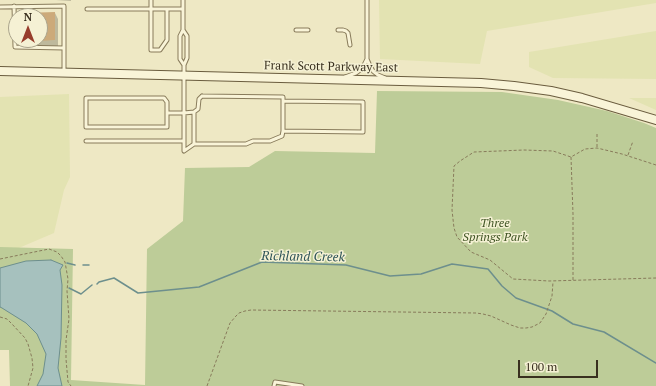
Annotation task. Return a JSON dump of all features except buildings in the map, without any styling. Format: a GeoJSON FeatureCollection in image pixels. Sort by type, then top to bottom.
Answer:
{"type":"FeatureCollection","features":[{"type":"Feature","properties":{"kind":"main road","name":"Frank Scott Parkway East"},"geometry":{"type":"LineString","coordinates":[[0,71],[481,83],[551,91],[582,98],[656,120]]}},
{"type":"Feature","properties":{"kind":"lane"},"geometry":{"type":"LineString","coordinates":[[151,0],[151,50],[160,50],[167,40],[167,9]]}},
{"type":"Feature","properties":{"kind":"lane"},"geometry":{"type":"LineString","coordinates":[[183,0],[183,30],[180,36],[180,59],[184,65]]}},
{"type":"Feature","properties":{"kind":"lane"},"geometry":{"type":"LineString","coordinates":[[367,0],[367,59],[370,66],[378,75],[390,80]]}},
{"type":"Feature","properties":{"kind":"lane"},"geometry":{"type":"LineString","coordinates":[[14,6],[15,47],[64,48]]}},
{"type":"Feature","properties":{"kind":"lane"},"geometry":{"type":"LineString","coordinates":[[0,7],[64,6],[64,73]]}},
{"type":"Feature","properties":{"kind":"lane"},"geometry":{"type":"LineString","coordinates":[[87,9],[183,9]]}},
{"type":"Feature","properties":{"kind":"lane"},"geometry":{"type":"LineString","coordinates":[[167,113],[184,113],[194,112],[198,109],[199,99],[202,96],[283,97],[282,136],[270,141],[253,141],[246,144],[194,144],[184,151],[184,113],[184,76],[184,65],[187,58],[187,36],[183,30]]}},
{"type":"Feature","properties":{"kind":"lane"},"geometry":{"type":"LineString","coordinates":[[296,30],[308,30]]}},
{"type":"Feature","properties":{"kind":"lane"},"geometry":{"type":"LineString","coordinates":[[338,30],[346,31],[348,33],[350,45]]}},
{"type":"Feature","properties":{"kind":"lane"},"geometry":{"type":"LineString","coordinates":[[340,79],[356,73],[363,67],[367,59]]}},
{"type":"Feature","properties":{"kind":"lane"},"geometry":{"type":"LineString","coordinates":[[86,98],[164,98],[167,102],[167,113],[167,127],[86,127],[86,98]]}},
{"type":"Feature","properties":{"kind":"lane"},"geometry":{"type":"LineString","coordinates":[[283,101],[363,102],[362,132],[283,130]]}},
{"type":"Feature","properties":{"kind":"lane"},"geometry":{"type":"LineString","coordinates":[[194,112],[194,144]]}},
{"type":"Feature","properties":{"kind":"lane"},"geometry":{"type":"LineString","coordinates":[[86,141],[184,141]]}},
{"type":"Feature","properties":{"kind":"lane"},"geometry":{"type":"LineString","coordinates":[[274,386],[275,382],[302,386]]}},
{"type":"Feature","properties":{"kind":"path"},"geometry":{"type":"LineString","coordinates":[[597,134],[597,148]]}},
{"type":"Feature","properties":{"kind":"path"},"geometry":{"type":"LineString","coordinates":[[628,156],[633,141]]}},
{"type":"Feature","properties":{"kind":"path"},"geometry":{"type":"LineString","coordinates":[[656,164],[597,148],[585,149],[571,157],[553,151],[524,150],[474,152],[454,166],[452,210],[452,219],[456,237],[471,252],[490,260],[513,279],[573,281],[656,278]]}},
{"type":"Feature","properties":{"kind":"path"},"geometry":{"type":"LineString","coordinates":[[571,157],[573,281]]}},
{"type":"Feature","properties":{"kind":"path"},"geometry":{"type":"LineString","coordinates":[[0,259],[49,249],[57,252],[65,262],[68,279],[67,291],[69,319],[66,340],[66,359],[68,382],[72,386]]}},
{"type":"Feature","properties":{"kind":"path"},"geometry":{"type":"LineString","coordinates":[[207,386],[230,324],[239,313],[245,311],[476,313],[491,316],[520,328],[526,328],[540,323],[546,314],[552,296],[553,281]]}},
{"type":"Feature","properties":{"kind":"path"},"geometry":{"type":"LineString","coordinates":[[0,317],[7,319],[28,344],[33,368],[28,386]]}},
{"type":"Feature","properties":{"kind":"green space"},"geometry":{"type":"Polygon","coordinates":[[[379,0],[656,0],[656,3],[487,31],[480,64],[380,59],[379,0]]]}},
{"type":"Feature","properties":{"kind":"green space"},"geometry":{"type":"Polygon","coordinates":[[[656,31],[656,79],[553,78],[529,67],[529,52],[656,31]]]}},
{"type":"Feature","properties":{"kind":"green space","name":"Three Springs Park"},"geometry":{"type":"Polygon","coordinates":[[[377,91],[502,92],[558,100],[607,111],[656,128],[656,386],[10,386],[9,350],[0,350],[0,247],[73,249],[71,380],[145,385],[147,249],[183,221],[185,168],[249,167],[275,151],[375,153],[377,91]]]}},
{"type":"Feature","properties":{"kind":"green space"},"geometry":{"type":"Polygon","coordinates":[[[69,94],[70,177],[64,190],[54,233],[0,256],[0,97],[69,94]]]}},
{"type":"Feature","properties":{"kind":"green space"},"geometry":{"type":"Polygon","coordinates":[[[629,98],[656,98],[656,110],[629,98]]]}},
{"type":"Feature","properties":{"kind":"water"},"geometry":{"type":"Polygon","coordinates":[[[51,260],[63,265],[60,270],[62,285],[61,338],[58,368],[62,386],[37,386],[43,374],[46,354],[37,334],[26,323],[0,307],[0,268],[26,261],[51,260]]]}},
{"type":"Feature","properties":{"kind":"waterway","name":"Richland Creek"},"geometry":{"type":"LineString","coordinates":[[97,284],[99,282],[114,278],[138,293],[199,287],[262,262],[346,265],[390,276],[421,274],[452,264],[488,269],[502,286],[516,298],[552,311],[573,324],[604,332],[656,363]]}},
{"type":"Feature","properties":{"kind":"waterway"},"geometry":{"type":"LineString","coordinates":[[67,263],[75,265]]}},
{"type":"Feature","properties":{"kind":"waterway"},"geometry":{"type":"LineString","coordinates":[[83,265],[89,265]]}},
{"type":"Feature","properties":{"kind":"waterway","name":"Richland Creek"},"geometry":{"type":"LineString","coordinates":[[69,288],[81,294],[92,285]]}}]}
